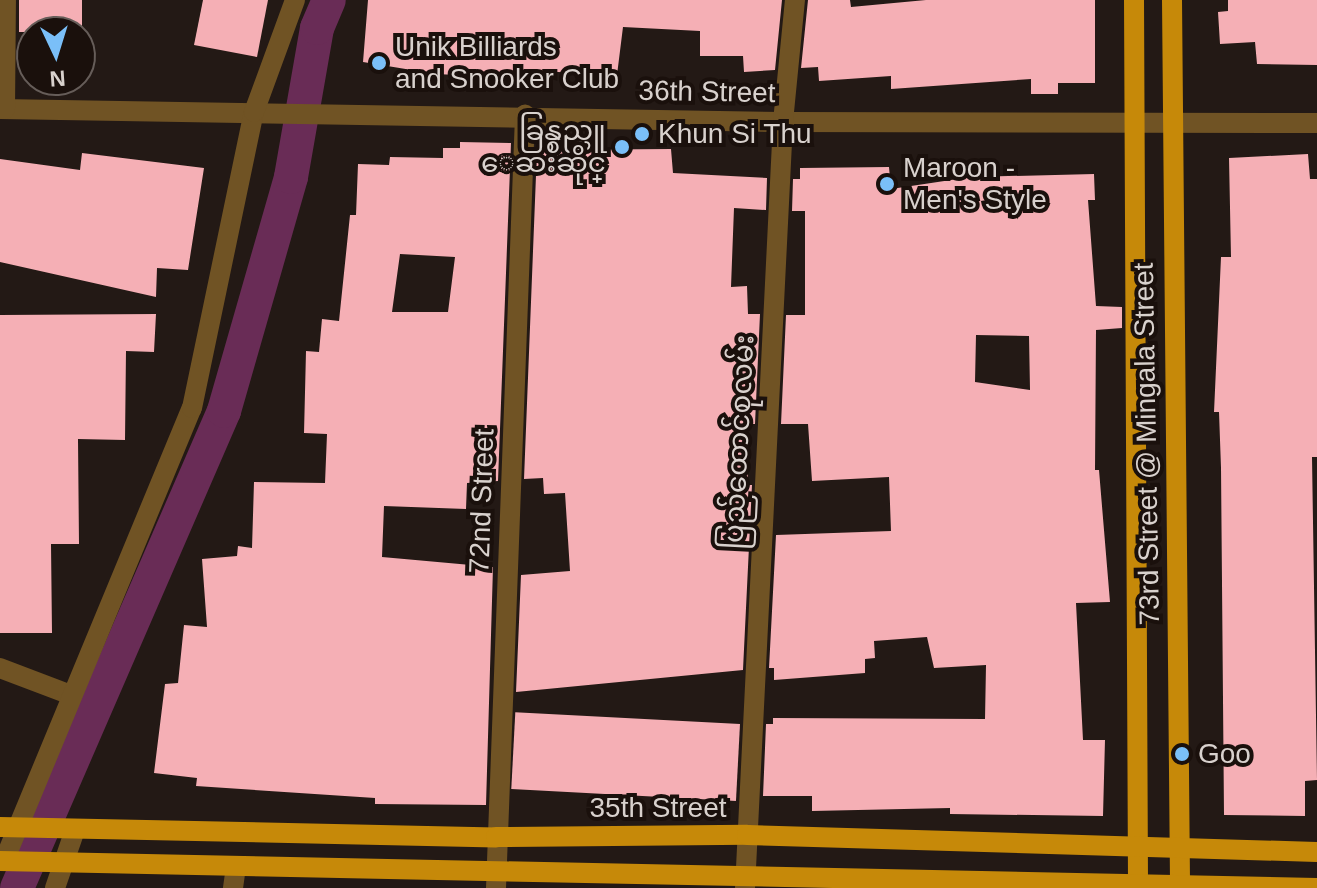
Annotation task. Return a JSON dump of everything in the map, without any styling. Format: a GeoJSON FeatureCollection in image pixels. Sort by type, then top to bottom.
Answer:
{"type":"FeatureCollection","features":[{"type":"Feature","properties":{"kind":"main road","name":"73rd Street @ Mingala Street"},"geometry":{"type":"LineString","coordinates":[[1134,0],[1138,887]]}},
{"type":"Feature","properties":{"kind":"main road","name":"73rd Street @ Mingala Street"},"geometry":{"type":"LineString","coordinates":[[1172,0],[1180,887]]}},
{"type":"Feature","properties":{"kind":"main road","name":"35th Street"},"geometry":{"type":"LineString","coordinates":[[14,827],[496,837],[747,835],[1317,852]]}},
{"type":"Feature","properties":{"kind":"main road"},"geometry":{"type":"LineString","coordinates":[[6,861],[236,866],[496,878],[1317,888]]}},
{"type":"Feature","properties":{"kind":"street"},"geometry":{"type":"LineString","coordinates":[[2,109],[6,0]]}},
{"type":"Feature","properties":{"kind":"street"},"geometry":{"type":"LineString","coordinates":[[6,861],[14,827],[192,408],[254,112],[295,0]]}},
{"type":"Feature","properties":{"kind":"street","name":"ပြည်ထောင်စုလမ်း"},"geometry":{"type":"LineString","coordinates":[[745,880],[783,122],[795,0]]}},
{"type":"Feature","properties":{"kind":"street","name":"36th Street"},"geometry":{"type":"LineString","coordinates":[[2,109],[289,113],[365,111],[783,122],[1317,123]]}},
{"type":"Feature","properties":{"kind":"street","name":"72nd Street"},"geometry":{"type":"LineString","coordinates":[[496,878],[525,115]]}},
{"type":"Feature","properties":{"kind":"street"},"geometry":{"type":"LineString","coordinates":[[0,668],[71,695]]}},
{"type":"Feature","properties":{"kind":"street"},"geometry":{"type":"LineString","coordinates":[[55,888],[58,861],[68,830]]}},
{"type":"Feature","properties":{"kind":"street"},"geometry":{"type":"LineString","coordinates":[[233,888],[236,866]]}},
{"type":"Feature","properties":{"kind":"building"},"geometry":{"type":"Polygon","coordinates":[[[19,0],[82,0],[82,16],[19,16],[19,0]]]}},
{"type":"Feature","properties":{"kind":"building"},"geometry":{"type":"Polygon","coordinates":[[[203,0],[268,0],[257,57],[194,45],[203,0]]]}},
{"type":"Feature","properties":{"kind":"building"},"geometry":{"type":"Polygon","coordinates":[[[368,0],[782,0],[775,70],[744,72],[743,56],[700,56],[700,31],[623,27],[617,75],[519,70],[519,78],[436,74],[363,62],[368,0]]]}},
{"type":"Feature","properties":{"kind":"building"},"geometry":{"type":"Polygon","coordinates":[[[808,0],[850,0],[851,7],[926,0],[1095,0],[1095,83],[1058,83],[1058,94],[1031,94],[1031,79],[891,89],[891,76],[819,81],[818,67],[801,68],[808,0]]]}},
{"type":"Feature","properties":{"kind":"building"},"geometry":{"type":"Polygon","coordinates":[[[1228,0],[1317,0],[1317,65],[1257,64],[1255,42],[1220,44],[1218,12],[1228,11],[1228,0]]]}},
{"type":"Feature","properties":{"kind":"building"},"geometry":{"type":"Polygon","coordinates":[[[460,142],[511,143],[498,481],[467,483],[466,509],[384,506],[382,557],[493,567],[486,805],[375,804],[375,798],[196,786],[197,778],[154,773],[165,684],[178,683],[184,625],[207,627],[202,559],[237,556],[238,546],[252,548],[254,482],[325,483],[327,434],[304,433],[306,351],[319,352],[322,319],[339,321],[350,215],[356,215],[358,164],[389,165],[390,157],[443,158],[443,148],[460,148],[460,142]],[[400,254],[392,312],[448,312],[455,257],[400,254]]]}},
{"type":"Feature","properties":{"kind":"building"},"geometry":{"type":"Polygon","coordinates":[[[671,149],[673,173],[767,178],[766,210],[734,208],[731,287],[747,286],[748,314],[760,314],[755,424],[746,424],[748,485],[752,485],[743,670],[516,692],[521,575],[570,571],[565,493],[544,494],[543,478],[524,479],[537,150],[671,149]]]}},
{"type":"Feature","properties":{"kind":"building"},"geometry":{"type":"Polygon","coordinates":[[[82,153],[204,168],[188,270],[157,268],[156,297],[0,262],[0,159],[80,170],[82,153]]]}},
{"type":"Feature","properties":{"kind":"building"},"geometry":{"type":"Polygon","coordinates":[[[1308,154],[1310,179],[1317,179],[1317,457],[1312,457],[1317,780],[1305,781],[1305,816],[1224,815],[1221,468],[1219,412],[1214,412],[1221,257],[1231,257],[1229,158],[1308,154]]]}},
{"type":"Feature","properties":{"kind":"building"},"geometry":{"type":"Polygon","coordinates":[[[889,167],[891,189],[971,177],[1094,174],[1095,200],[1088,200],[1096,306],[1122,307],[1122,328],[1096,330],[1095,470],[1099,470],[1110,602],[1076,603],[1083,740],[1105,740],[1103,816],[950,814],[950,808],[812,811],[812,796],[763,796],[766,724],[773,724],[773,718],[985,719],[986,665],[934,668],[927,637],[874,641],[875,658],[865,659],[865,673],[774,680],[774,668],[769,668],[776,535],[891,531],[889,477],[812,481],[808,424],[781,424],[786,315],[805,315],[805,211],[792,211],[793,179],[800,179],[800,168],[889,167]],[[976,335],[975,382],[1030,390],[1029,336],[976,335]]]}},
{"type":"Feature","properties":{"kind":"building"},"geometry":{"type":"Polygon","coordinates":[[[156,314],[154,352],[126,351],[125,440],[78,439],[79,544],[51,544],[52,633],[0,633],[0,315],[156,314]]]}},
{"type":"Feature","properties":{"kind":"building"},"geometry":{"type":"Polygon","coordinates":[[[515,712],[740,724],[736,801],[511,789],[515,712]]]}},
{"type":"Feature","properties":{"kind":"waterway"},"geometry":{"type":"LineString","coordinates":[[17,888],[224,411],[291,177],[317,28],[329,0]]}},
{"type":"Feature","properties":{"kind":"place","name":"Unik Billiards and Snooker Club"},"geometry":{"type":"Point","coordinates":[379,63]}},
{"type":"Feature","properties":{"kind":"place","name":"Khun Si Thu"},"geometry":{"type":"Point","coordinates":[642,134]}},
{"type":"Feature","properties":{"kind":"place","name":"ခြန္စည္သူ ေဆးဆိုင္"},"geometry":{"type":"Point","coordinates":[622,147]}},
{"type":"Feature","properties":{"kind":"place","name":"Maroon - Men's Style"},"geometry":{"type":"Point","coordinates":[887,184]}},
{"type":"Feature","properties":{"kind":"place","name":"Goo"},"geometry":{"type":"Point","coordinates":[1182,754]}}]}
